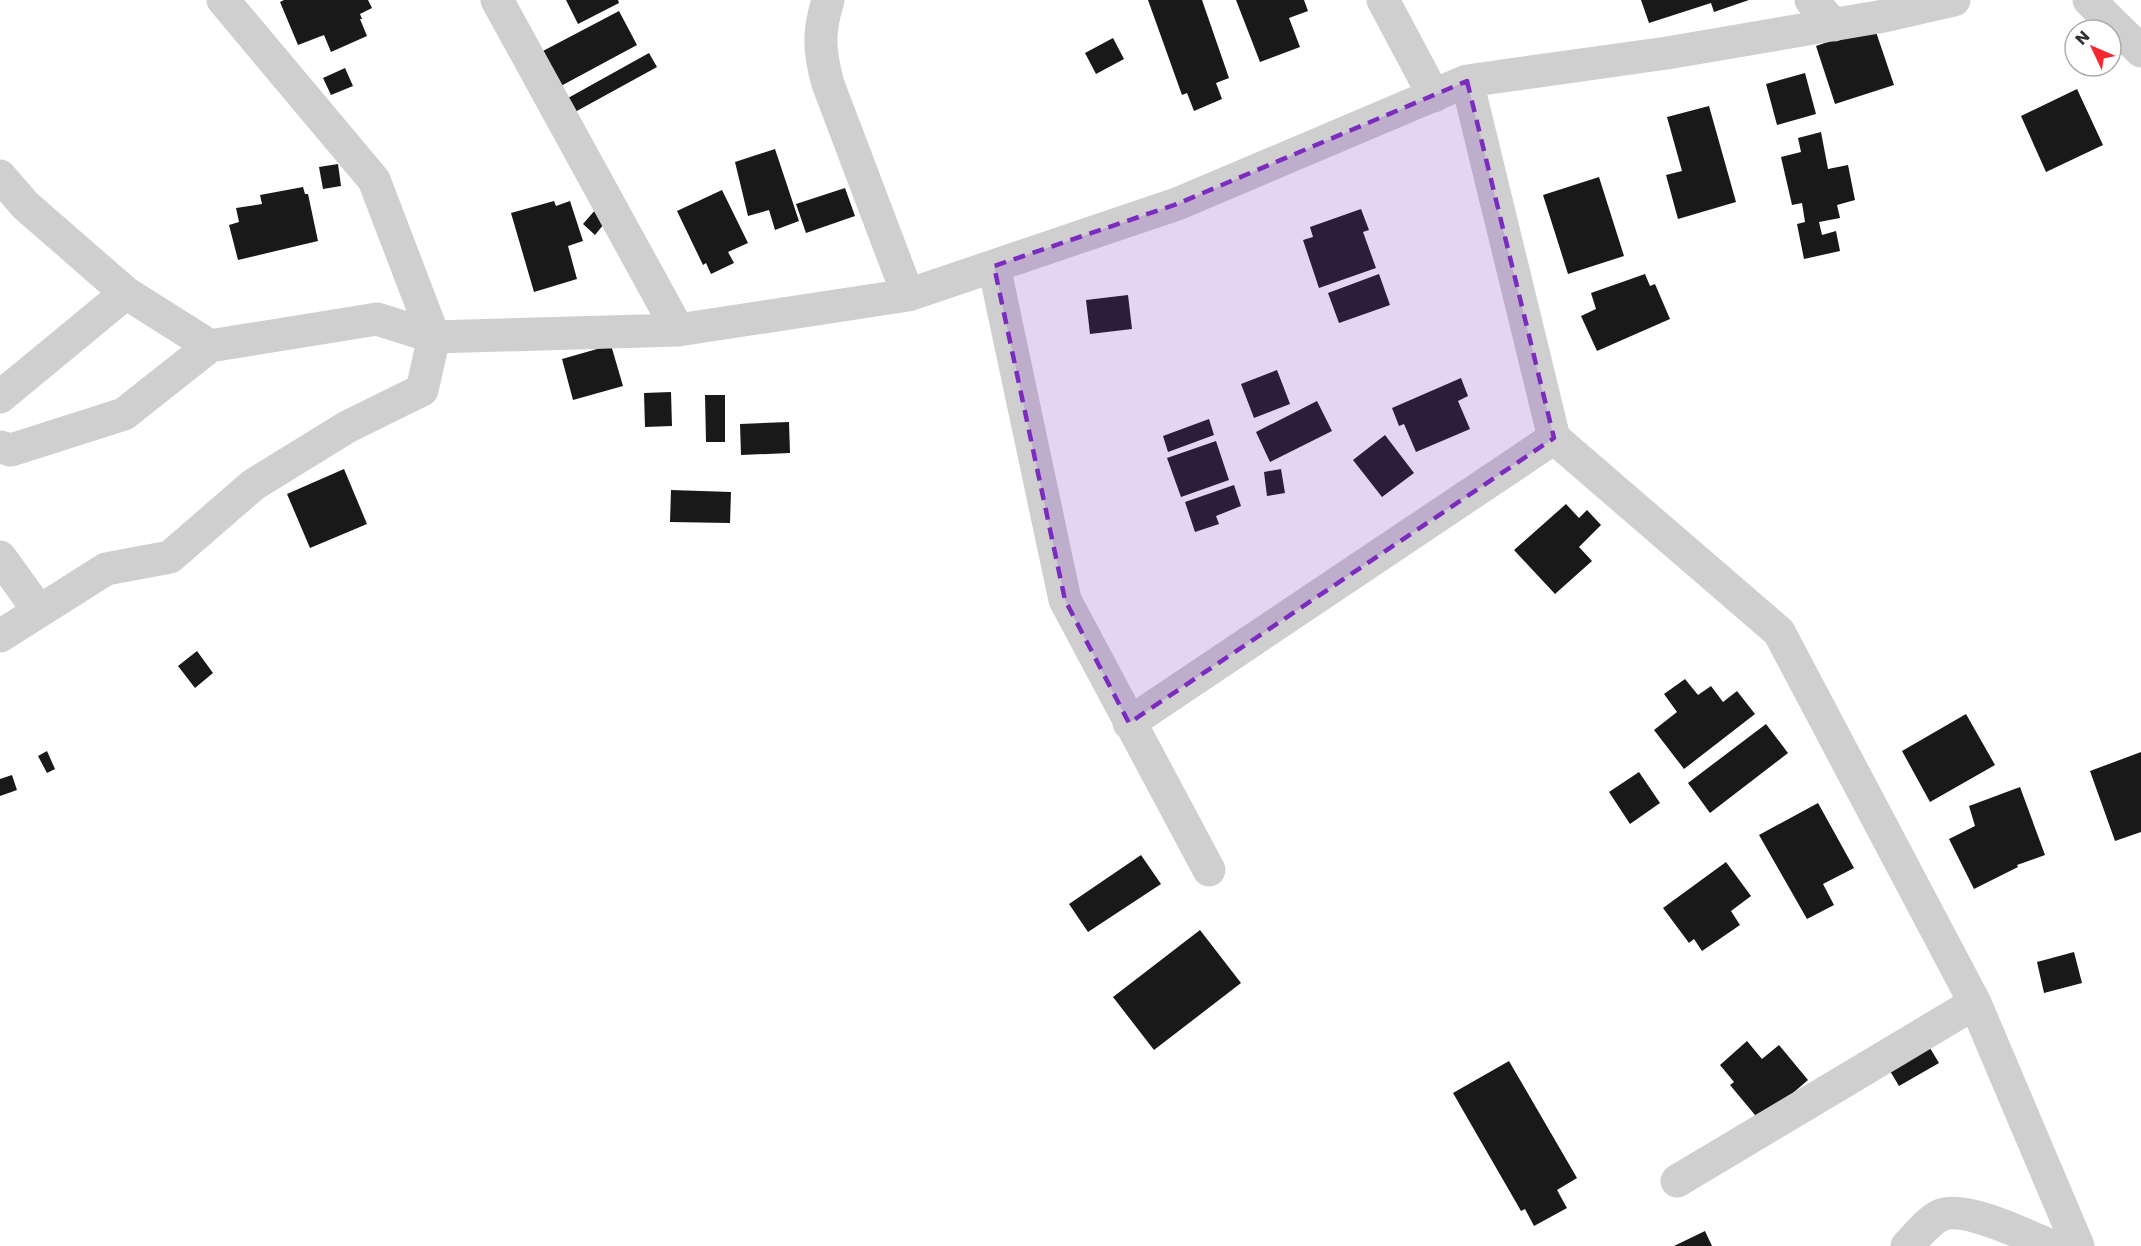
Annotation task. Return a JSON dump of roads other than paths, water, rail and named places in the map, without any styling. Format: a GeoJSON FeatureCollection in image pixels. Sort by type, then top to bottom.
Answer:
{"type":"FeatureCollection","features":[{"type":"Feature","properties":{"kind":"street"},"geometry":{"type":"LineString","coordinates":[[0,636],[106,569],[170,557],[253,485],[347,427],[422,390],[434,338],[374,180],[223,0]]}},
{"type":"Feature","properties":{"kind":"street"},"geometry":{"type":"LineString","coordinates":[[497,0],[678,330]]}},
{"type":"Feature","properties":{"kind":"street"},"geometry":{"type":"LineString","coordinates":[[828,0],[821,28],[822,63],[908,295]]}},
{"type":"Feature","properties":{"kind":"street"},"geometry":{"type":"LineString","coordinates":[[1383,0],[1434,96]]}},
{"type":"Feature","properties":{"kind":"street"},"geometry":{"type":"LineString","coordinates":[[1811,0],[1834,24]]}},
{"type":"Feature","properties":{"kind":"street"},"geometry":{"type":"LineString","coordinates":[[0,447],[11,450],[124,414],[210,346],[376,319],[434,338],[678,330],[908,295],[1177,204],[1467,81],[1667,53],[1834,24],[1954,0]]}},
{"type":"Feature","properties":{"kind":"street"},"geometry":{"type":"LineString","coordinates":[[2089,0],[2141,51]]}},
{"type":"Feature","properties":{"kind":"street"},"geometry":{"type":"LineString","coordinates":[[1467,81],[1554,438],[1779,632],[1975,1003],[2078,1246]]}},
{"type":"Feature","properties":{"kind":"street"},"geometry":{"type":"LineString","coordinates":[[0,176],[25,205],[126,293],[210,346]]}},
{"type":"Feature","properties":{"kind":"street"},"geometry":{"type":"LineString","coordinates":[[994,266],[1065,600],[1209,870]]}},
{"type":"Feature","properties":{"kind":"street"},"geometry":{"type":"LineString","coordinates":[[0,398],[126,293]]}},
{"type":"Feature","properties":{"kind":"street"},"geometry":{"type":"LineString","coordinates":[[1129,723],[1554,438]]}},
{"type":"Feature","properties":{"kind":"street"},"geometry":{"type":"LineString","coordinates":[[0,557],[39,611]]}},
{"type":"Feature","properties":{"kind":"street"},"geometry":{"type":"LineString","coordinates":[[1677,1181],[1975,1003]]}},
{"type":"Feature","properties":{"kind":"street"},"geometry":{"type":"LineString","coordinates":[[1906,1246],[1941,1215],[1958,1213],[1992,1222],[2051,1246]]}}]}
